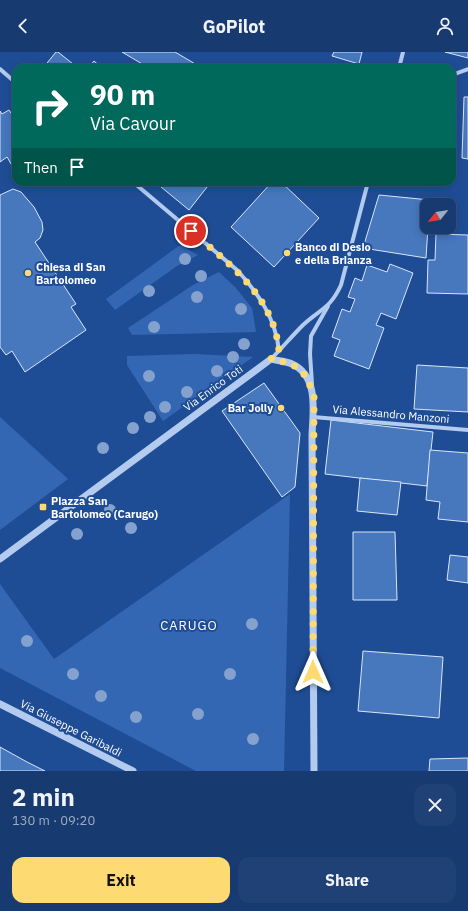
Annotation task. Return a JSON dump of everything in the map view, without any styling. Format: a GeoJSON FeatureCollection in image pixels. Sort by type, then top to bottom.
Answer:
{"type":"FeatureCollection","features":[{"type":"Feature","properties":{"kind":"street"},"geometry":{"type":"LineString","coordinates":[[400,64],[403,52]]}},
{"type":"Feature","properties":{"kind":"street"},"geometry":{"type":"LineString","coordinates":[[0,69],[12,80]]}},
{"type":"Feature","properties":{"kind":"street"},"geometry":{"type":"LineString","coordinates":[[456,74],[468,69]]}},
{"type":"Feature","properties":{"kind":"street"},"geometry":{"type":"LineString","coordinates":[[138,186],[248,281],[260,297],[273,324],[278,338],[279,351]]}},
{"type":"Feature","properties":{"kind":"street","name":"Via Enrico Toti"},"geometry":{"type":"LineString","coordinates":[[0,559],[271,359],[304,325],[330,304],[341,285],[367,186]]}},
{"type":"Feature","properties":{"kind":"street"},"geometry":{"type":"LineString","coordinates":[[314,771],[314,396],[310,336],[330,304]]}},
{"type":"Feature","properties":{"kind":"street"},"geometry":{"type":"LineString","coordinates":[[271,359],[293,364],[303,372],[314,396]]}},
{"type":"Feature","properties":{"kind":"street","name":"Via Alessandro Manzoni"},"geometry":{"type":"LineString","coordinates":[[313,416],[468,430]]}},
{"type":"Feature","properties":{"kind":"street","name":"Via Giuseppe Garibaldi"},"geometry":{"type":"LineString","coordinates":[[0,704],[132,771]]}},
{"type":"Feature","properties":{"kind":"shaded area"},"geometry":{"type":"Polygon","coordinates":[[[180,245],[198,255],[177,266],[115,310],[106,299],[180,245]]]}},
{"type":"Feature","properties":{"kind":"shaded area"},"geometry":{"type":"Polygon","coordinates":[[[219,272],[235,287],[252,308],[256,332],[132,335],[128,328],[193,285],[219,272]]]}},
{"type":"Feature","properties":{"kind":"shaded area"},"geometry":{"type":"Polygon","coordinates":[[[194,354],[253,357],[163,421],[127,365],[127,356],[194,354]]]}},
{"type":"Feature","properties":{"kind":"shaded area"},"geometry":{"type":"Polygon","coordinates":[[[0,417],[68,479],[0,530],[0,417]]]}},
{"type":"Feature","properties":{"kind":"shaded area"},"geometry":{"type":"Polygon","coordinates":[[[290,494],[284,771],[196,771],[0,668],[0,584],[54,659],[290,494]]]}},
{"type":"Feature","properties":{"kind":"building"},"geometry":{"type":"Polygon","coordinates":[[[56,52],[58,52],[73,64],[46,64],[56,52]]]}},
{"type":"Feature","properties":{"kind":"building"},"geometry":{"type":"Polygon","coordinates":[[[122,52],[175,52],[195,64],[142,64],[122,52]]]}},
{"type":"Feature","properties":{"kind":"building"},"geometry":{"type":"Polygon","coordinates":[[[334,52],[362,52],[359,64],[332,56],[334,52]]]}},
{"type":"Feature","properties":{"kind":"building"},"geometry":{"type":"Polygon","coordinates":[[[445,52],[468,52],[468,58],[445,52]]]}},
{"type":"Feature","properties":{"kind":"building"},"geometry":{"type":"Polygon","coordinates":[[[464,97],[468,97],[468,159],[462,158],[464,97]]]}},
{"type":"Feature","properties":{"kind":"building"},"geometry":{"type":"Polygon","coordinates":[[[9,110],[12,114],[12,166],[7,157],[0,162],[0,111],[2,114],[9,110]]]}},
{"type":"Feature","properties":{"kind":"building"},"geometry":{"type":"Polygon","coordinates":[[[160,186],[208,186],[189,210],[160,186]]]}},
{"type":"Feature","properties":{"kind":"building"},"geometry":{"type":"Polygon","coordinates":[[[268,186],[285,186],[319,218],[274,267],[231,227],[268,186]]]}},
{"type":"Feature","properties":{"kind":"building","name":"Chiesa di San Bartolomeo"},"geometry":{"type":"Polygon","coordinates":[[[13,189],[21,192],[34,207],[42,222],[43,230],[40,238],[35,242],[76,304],[71,307],[86,330],[25,372],[12,351],[6,355],[0,347],[0,195],[13,189]]]}},
{"type":"Feature","properties":{"kind":"building"},"geometry":{"type":"Polygon","coordinates":[[[379,195],[420,199],[420,234],[428,234],[426,258],[363,248],[379,195]]]}},
{"type":"Feature","properties":{"kind":"building"},"geometry":{"type":"Polygon","coordinates":[[[436,234],[468,235],[468,294],[427,293],[428,260],[435,260],[436,234]]]}},
{"type":"Feature","properties":{"kind":"building"},"geometry":{"type":"Polygon","coordinates":[[[390,264],[413,273],[396,319],[381,313],[376,325],[384,328],[369,369],[334,356],[340,340],[332,337],[342,309],[350,312],[355,299],[348,297],[355,278],[362,281],[367,265],[387,272],[390,264]]]}},
{"type":"Feature","properties":{"kind":"building"},"geometry":{"type":"Polygon","coordinates":[[[417,365],[468,368],[468,412],[414,409],[417,365]]]}},
{"type":"Feature","properties":{"kind":"building"},"geometry":{"type":"Polygon","coordinates":[[[264,383],[300,433],[295,487],[282,497],[222,411],[264,383]]]}},
{"type":"Feature","properties":{"kind":"building"},"geometry":{"type":"Polygon","coordinates":[[[331,420],[433,432],[427,486],[325,474],[331,420]]]}},
{"type":"Feature","properties":{"kind":"building"},"geometry":{"type":"Polygon","coordinates":[[[430,450],[468,453],[468,522],[438,519],[440,502],[426,500],[430,450]]]}},
{"type":"Feature","properties":{"kind":"building"},"geometry":{"type":"Polygon","coordinates":[[[360,478],[401,482],[397,515],[357,511],[360,478]]]}},
{"type":"Feature","properties":{"kind":"building"},"geometry":{"type":"Polygon","coordinates":[[[353,532],[395,532],[397,600],[353,600],[353,532]]]}},
{"type":"Feature","properties":{"kind":"building"},"geometry":{"type":"Polygon","coordinates":[[[450,555],[468,557],[468,583],[447,580],[450,555]]]}},
{"type":"Feature","properties":{"kind":"building"},"geometry":{"type":"Polygon","coordinates":[[[363,651],[443,657],[439,718],[358,711],[363,651]]]}},
{"type":"Feature","properties":{"kind":"building"},"geometry":{"type":"Polygon","coordinates":[[[0,747],[27,762],[45,771],[0,771],[0,747]]]}},
{"type":"Feature","properties":{"kind":"building"},"geometry":{"type":"Polygon","coordinates":[[[468,758],[468,771],[429,771],[430,759],[468,758]]]}},
{"type":"Feature","properties":{"kind":"place","name":"Banco di Desio e della Brianza"},"geometry":{"type":"Point","coordinates":[287,253]}},
{"type":"Feature","properties":{"kind":"place","name":"Chiesa di San Bartolomeo"},"geometry":{"type":"Point","coordinates":[28,273]}},
{"type":"Feature","properties":{"kind":"place","name":"Bar Jolly"},"geometry":{"type":"Point","coordinates":[281,408]}},
{"type":"Feature","properties":{"kind":"place","name":"Piazza San Bartolomeo (Carugo)"},"geometry":{"type":"Point","coordinates":[43,507]}},
{"type":"Feature","properties":{"kind":"district","name":"CARUGO"},"geometry":{"type":"Point","coordinates":[189,625]}},
{"type":"Feature","properties":{"kind":"route"},"geometry":{"type":"LineString","coordinates":[[191,231],[237,270],[248,281],[260,297],[278,338],[279,351],[271,359],[293,364],[303,372],[314,396],[312,435],[313,672]]}}]}
